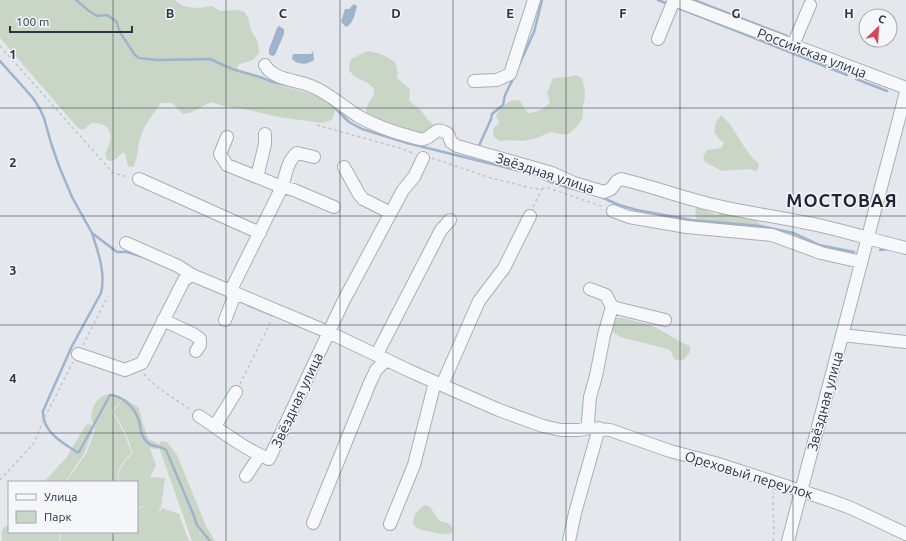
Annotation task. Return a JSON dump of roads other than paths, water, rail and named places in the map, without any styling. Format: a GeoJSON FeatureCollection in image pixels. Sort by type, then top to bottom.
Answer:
{"type":"FeatureCollection","features":[{"type":"Feature","properties":{"kind":"street"},"geometry":{"type":"LineString","coordinates":[[474,81],[497,80],[510,74],[534,0]]}},
{"type":"Feature","properties":{"kind":"street"},"geometry":{"type":"LineString","coordinates":[[658,39],[675,0]]}},
{"type":"Feature","properties":{"kind":"street","name":"Российская улица"},"geometry":{"type":"LineString","coordinates":[[675,0],[906,88]]}},
{"type":"Feature","properties":{"kind":"street"},"geometry":{"type":"LineString","coordinates":[[793,45],[810,5]]}},
{"type":"Feature","properties":{"kind":"street","name":"Звёздная улица"},"geometry":{"type":"LineString","coordinates":[[265,65],[272,74],[311,86],[328,94],[365,120],[397,133],[425,139],[436,131],[440,130],[448,134],[451,142],[457,146],[552,173],[574,183],[604,192],[612,189],[617,180],[622,179],[698,201],[737,210],[804,222],[906,248]]}},
{"type":"Feature","properties":{"kind":"street","name":"Звёздная улица"},"geometry":{"type":"LineString","coordinates":[[788,541],[906,92]]}},
{"type":"Feature","properties":{"kind":"street"},"geometry":{"type":"LineString","coordinates":[[257,177],[265,144],[265,134]]}},
{"type":"Feature","properties":{"kind":"street"},"geometry":{"type":"LineString","coordinates":[[227,137],[220,154],[222,159],[227,164],[334,207]]}},
{"type":"Feature","properties":{"kind":"street"},"geometry":{"type":"LineString","coordinates":[[225,320],[233,293],[282,186],[292,158],[298,154],[314,157]]}},
{"type":"Feature","properties":{"kind":"street","name":"Звёздная улица"},"geometry":{"type":"LineString","coordinates":[[199,416],[260,455],[269,459],[343,302],[403,190],[414,177],[423,158]]}},
{"type":"Feature","properties":{"kind":"street"},"geometry":{"type":"LineString","coordinates":[[344,167],[359,194],[363,198],[392,212]]}},
{"type":"Feature","properties":{"kind":"street"},"geometry":{"type":"LineString","coordinates":[[139,179],[260,233]]}},
{"type":"Feature","properties":{"kind":"street"},"geometry":{"type":"LineString","coordinates":[[613,211],[629,217],[687,227],[772,235],[821,253],[862,262]]}},
{"type":"Feature","properties":{"kind":"street"},"geometry":{"type":"LineString","coordinates":[[390,524],[414,465],[438,383],[479,301],[504,268],[530,216]]}},
{"type":"Feature","properties":{"kind":"street"},"geometry":{"type":"LineString","coordinates":[[313,523],[368,385],[441,230],[450,220]]}},
{"type":"Feature","properties":{"kind":"street"},"geometry":{"type":"LineString","coordinates":[[126,243],[178,266],[192,275],[328,332],[438,383]]}},
{"type":"Feature","properties":{"kind":"street"},"geometry":{"type":"LineString","coordinates":[[78,354],[125,370],[142,363],[184,280],[192,275]]}},
{"type":"Feature","properties":{"kind":"street"},"geometry":{"type":"LineString","coordinates":[[569,541],[594,428],[588,421],[590,397],[612,307],[606,295],[590,288]]}},
{"type":"Feature","properties":{"kind":"street"},"geometry":{"type":"LineString","coordinates":[[612,307],[665,320]]}},
{"type":"Feature","properties":{"kind":"street"},"geometry":{"type":"LineString","coordinates":[[163,320],[193,334],[200,339],[200,345],[196,351]]}},
{"type":"Feature","properties":{"kind":"street"},"geometry":{"type":"LineString","coordinates":[[842,335],[906,342]]}},
{"type":"Feature","properties":{"kind":"street","name":"Ореховый переулок"},"geometry":{"type":"LineString","coordinates":[[438,383],[499,410],[543,426],[561,430],[594,428],[610,430],[670,451],[715,463],[851,508],[906,534]]}},
{"type":"Feature","properties":{"kind":"street"},"geometry":{"type":"LineString","coordinates":[[215,426],[236,392]]}},
{"type":"Feature","properties":{"kind":"street"},"geometry":{"type":"LineString","coordinates":[[246,476],[260,455]]}},
{"type":"Feature","properties":{"kind":"water"},"geometry":{"type":"Polygon","coordinates":[[[353,4],[357,6],[355,15],[351,23],[346,27],[341,22],[345,9],[349,9],[353,4]]]}},
{"type":"Feature","properties":{"kind":"water"},"geometry":{"type":"Polygon","coordinates":[[[279,26],[284,29],[284,34],[275,55],[272,56],[269,54],[269,49],[279,26]]]}},
{"type":"Feature","properties":{"kind":"water"},"geometry":{"type":"Polygon","coordinates":[[[313,51],[314,60],[309,63],[303,64],[292,59],[293,54],[311,54],[313,51]]]}},
{"type":"Feature","properties":{"kind":"waterway"},"geometry":{"type":"LineString","coordinates":[[76,0],[97,16],[107,15],[116,21],[121,34],[135,55],[139,58],[157,60],[210,59],[232,69],[272,82],[291,86]]}},
{"type":"Feature","properties":{"kind":"waterway"},"geometry":{"type":"LineString","coordinates":[[519,65],[534,32],[542,0]]}},
{"type":"Feature","properties":{"kind":"waterway"},"geometry":{"type":"LineString","coordinates":[[658,0],[668,4]]}},
{"type":"Feature","properties":{"kind":"waterway"},"geometry":{"type":"LineString","coordinates":[[694,0],[787,36]]}},
{"type":"Feature","properties":{"kind":"waterway"},"geometry":{"type":"LineString","coordinates":[[681,9],[847,75]]}},
{"type":"Feature","properties":{"kind":"waterway"},"geometry":{"type":"LineString","coordinates":[[0,61],[33,98],[40,109],[59,166],[72,197],[92,233],[117,252],[127,252],[149,259]]}},
{"type":"Feature","properties":{"kind":"waterway"},"geometry":{"type":"LineString","coordinates":[[478,148],[492,114],[503,105],[505,95],[514,77]]}},
{"type":"Feature","properties":{"kind":"waterway"},"geometry":{"type":"LineString","coordinates":[[856,79],[887,91]]}},
{"type":"Feature","properties":{"kind":"waterway"},"geometry":{"type":"LineString","coordinates":[[330,103],[349,122],[362,129],[407,143],[536,175],[553,183],[573,189]]}},
{"type":"Feature","properties":{"kind":"waterway"},"geometry":{"type":"LineString","coordinates":[[599,196],[619,205],[637,210],[691,220],[761,226],[793,233],[819,245],[854,252]]}},
{"type":"Feature","properties":{"kind":"waterway"},"geometry":{"type":"LineString","coordinates":[[92,233],[102,270],[103,278],[101,293],[72,346],[43,411],[46,425],[54,436],[65,445],[79,452],[110,395],[123,399],[136,414],[142,435],[146,441],[150,445],[161,447],[166,450],[197,525],[210,541]]}},
{"type":"Feature","properties":{"kind":"waterway"},"geometry":{"type":"LineString","coordinates":[[880,250],[890,249]]}},
{"type":"Feature","properties":{"kind":"waterway"},"geometry":{"type":"LineString","coordinates":[[248,305],[272,315]]}},
{"type":"Feature","properties":{"kind":"district","name":"МОСТОВАЯ"},"geometry":{"type":"Point","coordinates":[842,200]}}]}
